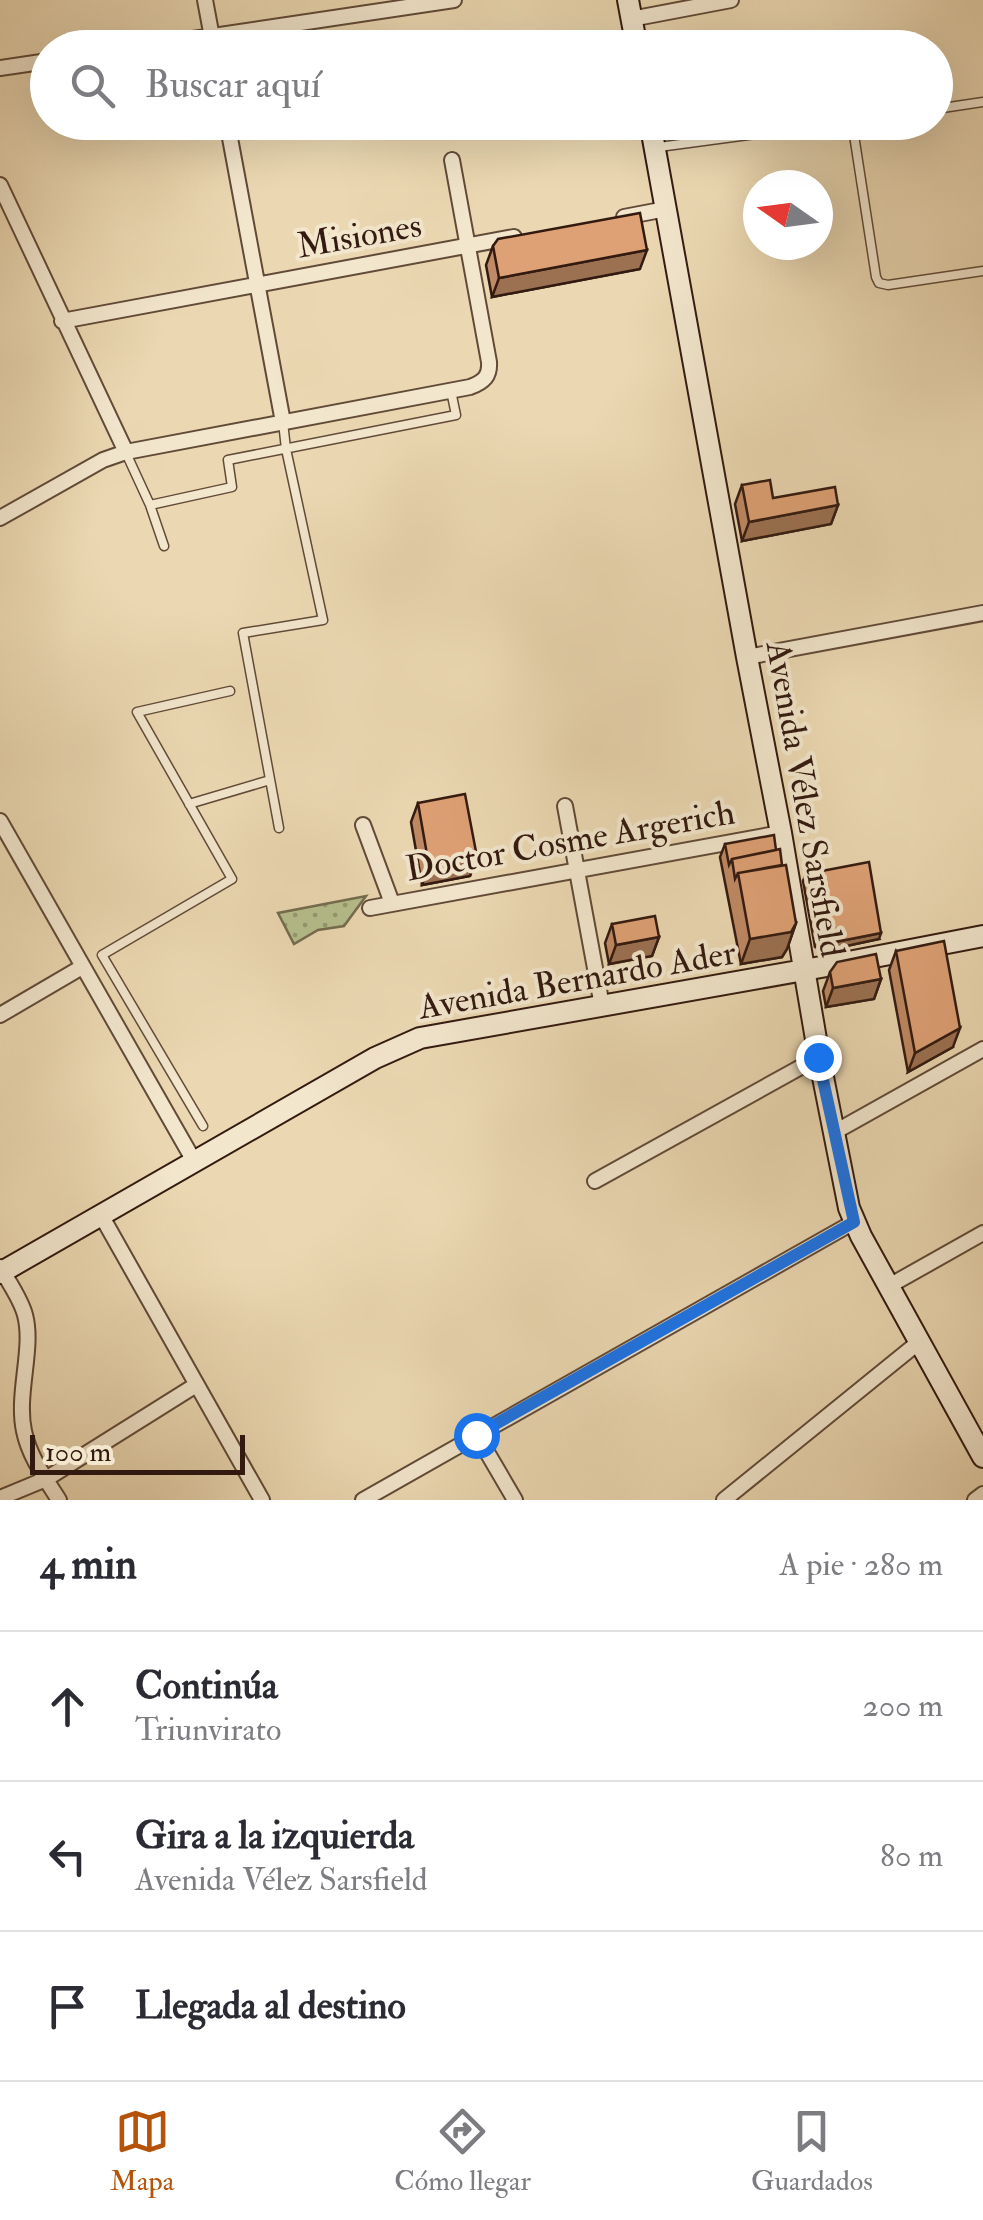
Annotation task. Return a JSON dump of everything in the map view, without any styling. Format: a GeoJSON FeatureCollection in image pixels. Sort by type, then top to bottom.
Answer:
{"type":"FeatureCollection","features":[{"type":"Feature","properties":{"kind":"main road","name":"Avenida Vélez Sarsfield"},"geometry":{"type":"LineString","coordinates":[[653,140],[781,832],[818,1057],[854,1222],[919,1342],[975,1422],[983,1457]]}},
{"type":"Feature","properties":{"kind":"main road","name":"Avenida Bernardo Ader"},"geometry":{"type":"LineString","coordinates":[[1,1270],[375,1058],[420,1038],[983,936]]}},
{"type":"Feature","properties":{"kind":"street"},"geometry":{"type":"LineString","coordinates":[[205,0],[210,30]]}},
{"type":"Feature","properties":{"kind":"street"},"geometry":{"type":"LineString","coordinates":[[271,30],[416,3],[454,0]]}},
{"type":"Feature","properties":{"kind":"street"},"geometry":{"type":"LineString","coordinates":[[630,9],[731,0]]}},
{"type":"Feature","properties":{"kind":"street"},"geometry":{"type":"LineString","coordinates":[[0,68],[30,63]]}},
{"type":"Feature","properties":{"kind":"street"},"geometry":{"type":"LineString","coordinates":[[230,140],[283,422]]}},
{"type":"Feature","properties":{"kind":"street"},"geometry":{"type":"LineString","coordinates":[[0,518],[103,460],[126,452],[451,390],[486,379],[489,362],[452,160]]}},
{"type":"Feature","properties":{"kind":"street"},"geometry":{"type":"LineString","coordinates":[[0,188],[126,452]]}},
{"type":"Feature","properties":{"kind":"street"},"geometry":{"type":"LineString","coordinates":[[612,219],[666,209]]}},
{"type":"Feature","properties":{"kind":"street","name":"Misiones"},"geometry":{"type":"LineString","coordinates":[[62,320],[522,236]]}},
{"type":"Feature","properties":{"kind":"street"},"geometry":{"type":"LineString","coordinates":[[747,657],[983,614]]}},
{"type":"Feature","properties":{"kind":"street"},"geometry":{"type":"LineString","coordinates":[[565,806],[602,1006]]}},
{"type":"Feature","properties":{"kind":"street"},"geometry":{"type":"LineString","coordinates":[[0,821],[194,1161]]}},
{"type":"Feature","properties":{"kind":"street"},"geometry":{"type":"LineString","coordinates":[[363,825],[392,903]]}},
{"type":"Feature","properties":{"kind":"street","name":"Doctor Cosme Argerich"},"geometry":{"type":"LineString","coordinates":[[370,908],[781,832]]}},
{"type":"Feature","properties":{"kind":"street"},"geometry":{"type":"LineString","coordinates":[[0,1016],[82,968]]}},
{"type":"Feature","properties":{"kind":"street"},"geometry":{"type":"LineString","coordinates":[[833,1133],[983,1049]]}},
{"type":"Feature","properties":{"kind":"street"},"geometry":{"type":"LineString","coordinates":[[595,1181],[818,1057]]}},
{"type":"Feature","properties":{"kind":"street"},"geometry":{"type":"LineString","coordinates":[[102,1215],[262,1500]]}},
{"type":"Feature","properties":{"kind":"street"},"geometry":{"type":"LineString","coordinates":[[363,1500],[854,1222]]}},
{"type":"Feature","properties":{"kind":"street"},"geometry":{"type":"LineString","coordinates":[[889,1286],[983,1234]]}},
{"type":"Feature","properties":{"kind":"street"},"geometry":{"type":"LineString","coordinates":[[1,1270],[26,1315],[23,1428],[30,1451],[59,1500]]}},
{"type":"Feature","properties":{"kind":"street"},"geometry":{"type":"LineString","coordinates":[[724,1500],[919,1342]]}},
{"type":"Feature","properties":{"kind":"street"},"geometry":{"type":"LineString","coordinates":[[0,1498],[46,1479],[196,1385]]}},
{"type":"Feature","properties":{"kind":"street"},"geometry":{"type":"LineString","coordinates":[[476,1435],[515,1500]]}},
{"type":"Feature","properties":{"kind":"street"},"geometry":{"type":"LineString","coordinates":[[975,1500],[983,1494]]}},
{"type":"Feature","properties":{"kind":"lane"},"geometry":{"type":"LineString","coordinates":[[953,106],[983,102]]}},
{"type":"Feature","properties":{"kind":"lane"},"geometry":{"type":"LineString","coordinates":[[654,148],[714,140]]}},
{"type":"Feature","properties":{"kind":"lane"},"geometry":{"type":"LineString","coordinates":[[852,140],[879,284],[983,272]]}},
{"type":"Feature","properties":{"kind":"lane"},"geometry":{"type":"LineString","coordinates":[[150,506],[232,488],[228,460],[456,415],[451,390]]}},
{"type":"Feature","properties":{"kind":"lane"},"geometry":{"type":"LineString","coordinates":[[279,828],[242,633],[322,620],[283,422]]}},
{"type":"Feature","properties":{"kind":"lane"},"geometry":{"type":"LineString","coordinates":[[126,452],[164,546]]}},
{"type":"Feature","properties":{"kind":"lane"},"geometry":{"type":"LineString","coordinates":[[203,1126],[102,954],[232,879],[137,712],[230,691]]}},
{"type":"Feature","properties":{"kind":"lane"},"geometry":{"type":"LineString","coordinates":[[189,804],[270,780]]}},
{"type":"Feature","properties":{"kind":"green space"},"geometry":{"type":"Polygon","coordinates":[[[366,896],[344,926],[318,930],[294,944],[278,913],[366,896]]]}},
{"type":"Feature","properties":{"kind":"building"},"geometry":{"type":"Polygon","coordinates":[[[640,213],[647,250],[499,278],[493,246],[498,239],[640,213]]]}},
{"type":"Feature","properties":{"kind":"building"},"geometry":{"type":"Polygon","coordinates":[[[770,480],[773,498],[835,487],[838,505],[749,522],[742,485],[770,480]]]}},
{"type":"Feature","properties":{"kind":"building"},"geometry":{"type":"Polygon","coordinates":[[[465,794],[477,857],[429,866],[418,803],[465,794]]]}},
{"type":"Feature","properties":{"kind":"building"},"geometry":{"type":"Polygon","coordinates":[[[774,835],[776,850],[732,859],[729,865],[725,844],[774,835]]]}},
{"type":"Feature","properties":{"kind":"building"},"geometry":{"type":"Polygon","coordinates":[[[780,849],[782,865],[738,873],[735,879],[732,859],[780,849]]]}},
{"type":"Feature","properties":{"kind":"building"},"geometry":{"type":"Polygon","coordinates":[[[869,862],[881,933],[825,944],[818,940],[806,874],[869,862]]]}},
{"type":"Feature","properties":{"kind":"building"},"geometry":{"type":"Polygon","coordinates":[[[786,865],[796,923],[791,932],[750,939],[738,873],[786,865]]]}},
{"type":"Feature","properties":{"kind":"building"},"geometry":{"type":"Polygon","coordinates":[[[655,916],[659,937],[616,945],[612,924],[655,916]]]}},
{"type":"Feature","properties":{"kind":"building"},"geometry":{"type":"Polygon","coordinates":[[[944,941],[960,1028],[915,1053],[896,951],[944,941]]]}},
{"type":"Feature","properties":{"kind":"building"},"geometry":{"type":"Polygon","coordinates":[[[876,954],[881,979],[833,988],[830,972],[837,962],[876,954]]]}},
{"type":"Feature","properties":{"kind":"route"},"geometry":{"type":"LineString","coordinates":[[476,1435],[854,1222],[818,1057]]}}]}
